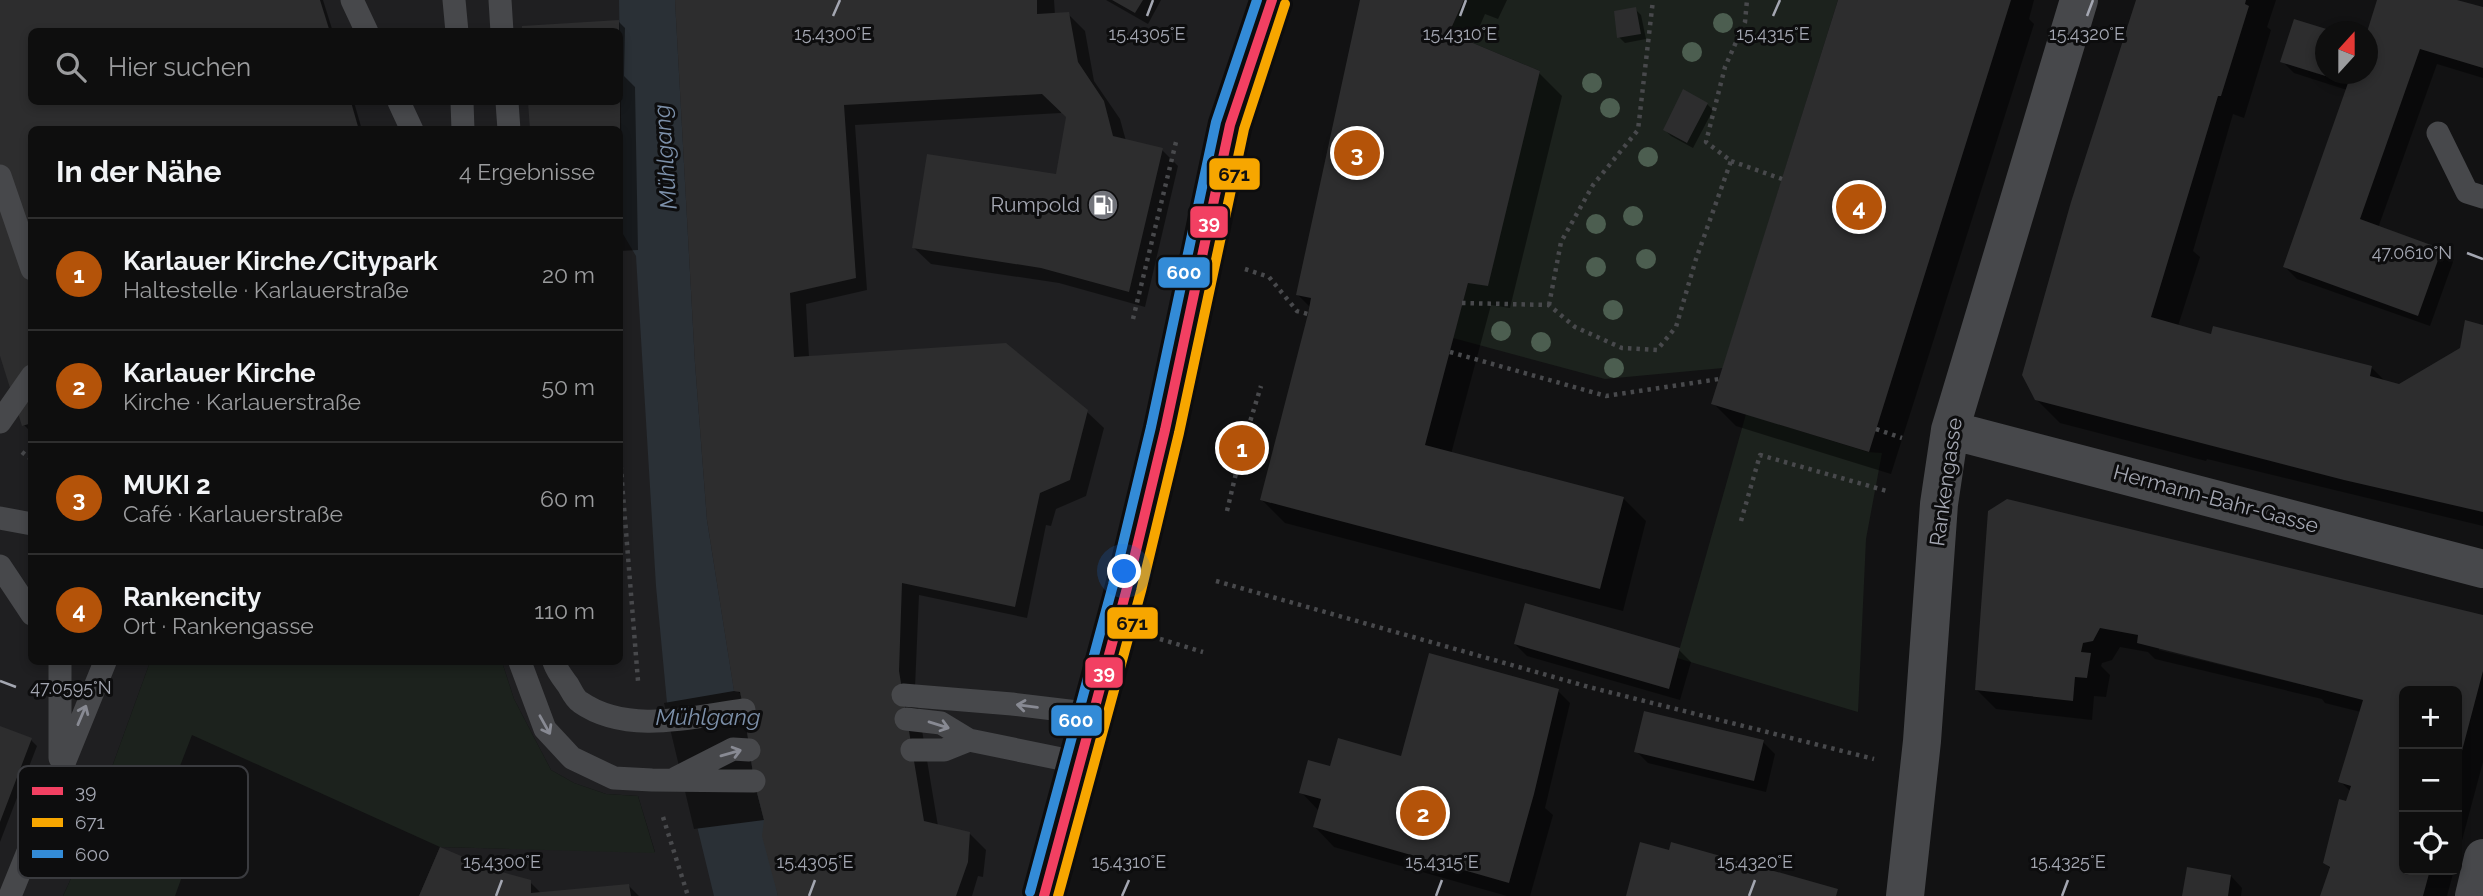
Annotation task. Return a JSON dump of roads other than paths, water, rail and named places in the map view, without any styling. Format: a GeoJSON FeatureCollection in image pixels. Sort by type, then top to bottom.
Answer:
{"type":"FeatureCollection","features":[{"type":"Feature","properties":{"kind":"main road"},"geometry":{"type":"LineString","coordinates":[[1044,896],[1082,762],[1165,430],[1230,125],[1272,0]]}},
{"type":"Feature","properties":{"kind":"street","name":"Rankengasse"},"geometry":{"type":"LineString","coordinates":[[1905,896],[1922,741],[1940,504],[1950,430],[2080,0]]}},
{"type":"Feature","properties":{"kind":"street","name":"Hermann-Bahr-Gasse"},"geometry":{"type":"LineString","coordinates":[[1950,430],[2483,569]]}},
{"type":"Feature","properties":{"kind":"street"},"geometry":{"type":"LineString","coordinates":[[2474,896],[2483,858]]}},
{"type":"Feature","properties":{"kind":"lane"},"geometry":{"type":"LineString","coordinates":[[352,0],[364,28]]}},
{"type":"Feature","properties":{"kind":"lane"},"geometry":{"type":"LineString","coordinates":[[454,0],[457,28]]}},
{"type":"Feature","properties":{"kind":"lane"},"geometry":{"type":"LineString","coordinates":[[500,0],[502,28]]}},
{"type":"Feature","properties":{"kind":"lane"},"geometry":{"type":"LineString","coordinates":[[400,105],[410,126]]}},
{"type":"Feature","properties":{"kind":"lane"},"geometry":{"type":"LineString","coordinates":[[462,105],[463,126]]}},
{"type":"Feature","properties":{"kind":"lane"},"geometry":{"type":"LineString","coordinates":[[507,105],[509,126]]}},
{"type":"Feature","properties":{"kind":"lane"},"geometry":{"type":"LineString","coordinates":[[2438,134],[2467,192],[2483,197]]}},
{"type":"Feature","properties":{"kind":"lane"},"geometry":{"type":"LineString","coordinates":[[0,176],[28,257]]}},
{"type":"Feature","properties":{"kind":"lane"},"geometry":{"type":"LineString","coordinates":[[0,422],[28,382]]}},
{"type":"Feature","properties":{"kind":"lane"},"geometry":{"type":"LineString","coordinates":[[0,518],[28,523]]}},
{"type":"Feature","properties":{"kind":"lane"},"geometry":{"type":"LineString","coordinates":[[0,566],[28,608]]}},
{"type":"Feature","properties":{"kind":"lane"},"geometry":{"type":"LineString","coordinates":[[60,665],[60,766]]}},
{"type":"Feature","properties":{"kind":"lane"},"geometry":{"type":"LineString","coordinates":[[61,766],[103,665]]}},
{"type":"Feature","properties":{"kind":"lane"},"geometry":{"type":"LineString","coordinates":[[521,665],[545,729],[572,758],[614,778],[754,781]]}},
{"type":"Feature","properties":{"kind":"lane"},"geometry":{"type":"LineString","coordinates":[[555,665],[579,702],[612,717],[662,721],[744,710]]}},
{"type":"Feature","properties":{"kind":"lane"},"geometry":{"type":"LineString","coordinates":[[903,695],[1094,714]]}},
{"type":"Feature","properties":{"kind":"lane"},"geometry":{"type":"LineString","coordinates":[[906,719],[941,723],[969,740],[1082,762]]}},
{"type":"Feature","properties":{"kind":"lane"},"geometry":{"type":"LineString","coordinates":[[912,750],[944,750],[969,740]]}},
{"type":"Feature","properties":{"kind":"lane"},"geometry":{"type":"LineString","coordinates":[[670,780],[733,749],[749,750]]}},
{"type":"Feature","properties":{"kind":"lane"},"geometry":{"type":"LineString","coordinates":[[10,896],[18,876]]}},
{"type":"Feature","properties":{"kind":"water","name":"Mühlgang"},"geometry":{"type":"Polygon","coordinates":[[[619,0],[675,0],[695,363],[707,520],[734,690],[744,710],[754,781],[778,896],[714,896],[667,703],[656,586],[636,256],[623,234],[621,105],[623,105],[623,28],[619,28],[619,0]]]}},
{"type":"Feature","properties":{"kind":"place","name":"MUKI 2"},"geometry":{"type":"Point","coordinates":[1357,153]}},
{"type":"Feature","properties":{"kind":"place","name":"Rumpold"},"geometry":{"type":"Point","coordinates":[1103,205]}},
{"type":"Feature","properties":{"kind":"place","name":"Rankencity"},"geometry":{"type":"Point","coordinates":[1859,207]}},
{"type":"Feature","properties":{"kind":"place","name":"Karlauer Kirche/Citypark"},"geometry":{"type":"Point","coordinates":[1242,448]}},
{"type":"Feature","properties":{"kind":"place","name":"Karlauer Kirche"},"geometry":{"type":"Point","coordinates":[1423,813]}}]}
